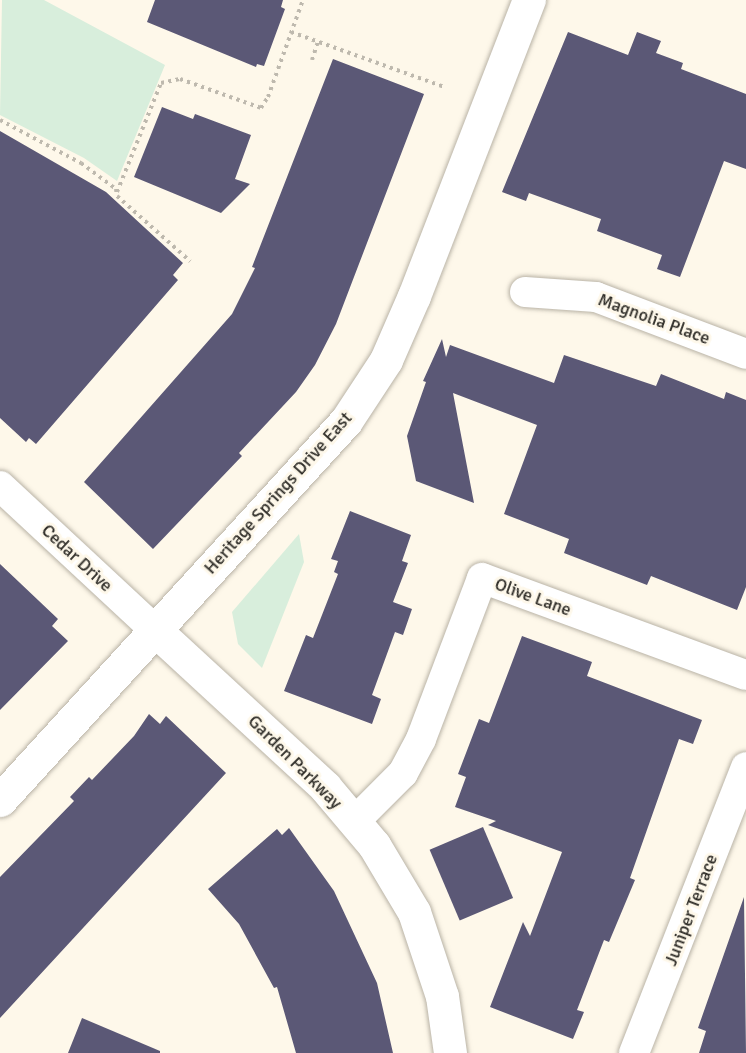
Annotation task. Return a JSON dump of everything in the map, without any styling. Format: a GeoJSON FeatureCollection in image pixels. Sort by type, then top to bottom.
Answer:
{"type":"FeatureCollection","features":[{"type":"Feature","properties":{"kind":"street","name":"Heritage Springs Drive East"},"geometry":{"type":"LineString","coordinates":[[0,800],[154,628],[346,421],[386,360],[529,0]]}},
{"type":"Feature","properties":{"kind":"street","name":"Magnolia Place"},"geometry":{"type":"LineString","coordinates":[[525,292],[596,297],[746,354]]}},
{"type":"Feature","properties":{"kind":"street","name":"Cedar Drive"},"geometry":{"type":"LineString","coordinates":[[0,486],[154,628]]}},
{"type":"Feature","properties":{"kind":"street","name":"Olive Lane"},"geometry":{"type":"LineString","coordinates":[[354,822],[403,772],[421,739],[482,578],[746,675]]}},
{"type":"Feature","properties":{"kind":"street","name":"Garden Parkway"},"geometry":{"type":"LineString","coordinates":[[154,628],[325,786],[374,845],[414,912],[442,996],[450,1053]]}},
{"type":"Feature","properties":{"kind":"street","name":"Juniper Terrace"},"geometry":{"type":"LineString","coordinates":[[634,1053],[746,767]]}},
{"type":"Feature","properties":{"kind":"path"},"geometry":{"type":"LineString","coordinates":[[117,192],[160,83],[180,79],[261,108],[303,0]]}},
{"type":"Feature","properties":{"kind":"path"},"geometry":{"type":"LineString","coordinates":[[291,32],[445,87]]}},
{"type":"Feature","properties":{"kind":"path"},"geometry":{"type":"LineString","coordinates":[[312,60],[318,42]]}},
{"type":"Feature","properties":{"kind":"path"},"geometry":{"type":"LineString","coordinates":[[0,120],[81,163],[117,192],[190,261]]}},
{"type":"Feature","properties":{"kind":"green space"},"geometry":{"type":"Polygon","coordinates":[[[2,0],[44,0],[165,65],[117,181],[84,158],[0,115],[2,0]]]}},
{"type":"Feature","properties":{"kind":"green space"},"geometry":{"type":"Polygon","coordinates":[[[299,534],[304,562],[262,668],[238,644],[232,612],[299,534]]]}},
{"type":"Feature","properties":{"kind":"building"},"geometry":{"type":"Polygon","coordinates":[[[155,0],[283,0],[281,7],[285,9],[264,66],[257,64],[256,67],[147,22],[155,0]]]}},
{"type":"Feature","properties":{"kind":"building"},"geometry":{"type":"Polygon","coordinates":[[[568,32],[628,55],[637,32],[661,41],[656,53],[683,63],[681,69],[746,94],[746,169],[724,161],[680,277],[657,269],[662,255],[597,231],[601,219],[529,193],[526,201],[502,192],[568,32]]]}},
{"type":"Feature","properties":{"kind":"building"},"geometry":{"type":"Polygon","coordinates":[[[333,59],[424,94],[336,324],[315,365],[296,392],[239,453],[242,456],[153,549],[84,482],[232,314],[255,268],[252,267],[333,59]]]}},
{"type":"Feature","properties":{"kind":"building"},"geometry":{"type":"Polygon","coordinates":[[[162,107],[193,119],[195,114],[251,135],[235,179],[250,184],[221,213],[134,177],[162,107]]]}},
{"type":"Feature","properties":{"kind":"building"},"geometry":{"type":"Polygon","coordinates":[[[0,131],[106,192],[183,263],[173,275],[178,280],[36,444],[29,438],[26,442],[0,418],[0,131]]]}},
{"type":"Feature","properties":{"kind":"building"},"geometry":{"type":"Polygon","coordinates":[[[442,339],[446,357],[450,345],[554,383],[564,355],[656,386],[661,374],[724,399],[726,392],[746,400],[746,587],[737,610],[651,576],[647,585],[564,553],[569,539],[504,514],[537,425],[453,393],[474,503],[416,481],[407,436],[426,382],[423,381],[442,339]]]}},
{"type":"Feature","properties":{"kind":"building"},"geometry":{"type":"Polygon","coordinates":[[[350,511],[411,535],[402,561],[408,563],[393,602],[412,609],[403,635],[395,632],[372,695],[381,699],[372,724],[284,691],[306,635],[313,638],[338,574],[334,572],[338,561],[331,559],[350,511]]]}},
{"type":"Feature","properties":{"kind":"building"},"geometry":{"type":"Polygon","coordinates":[[[0,564],[58,619],[52,626],[68,641],[0,710],[0,564]]]}},
{"type":"Feature","properties":{"kind":"building"},"geometry":{"type":"Polygon","coordinates":[[[522,636],[592,662],[587,676],[702,720],[693,744],[679,739],[630,878],[635,880],[609,942],[604,940],[577,1010],[584,1012],[573,1039],[490,1007],[523,922],[530,936],[562,852],[488,825],[496,821],[455,807],[466,777],[458,774],[479,719],[489,723],[522,636]]]}},
{"type":"Feature","properties":{"kind":"building"},"geometry":{"type":"Polygon","coordinates":[[[149,714],[160,724],[166,716],[226,773],[0,1018],[0,877],[74,801],[70,797],[89,777],[92,780],[134,736],[149,714]]]}},
{"type":"Feature","properties":{"kind":"building"},"geometry":{"type":"Polygon","coordinates":[[[483,827],[513,898],[460,921],[430,850],[483,827]]]}},
{"type":"Feature","properties":{"kind":"building"},"geometry":{"type":"Polygon","coordinates":[[[289,828],[334,891],[377,983],[393,1053],[296,1053],[277,987],[274,988],[239,924],[208,889],[277,829],[282,835],[289,828]]]}},
{"type":"Feature","properties":{"kind":"building"},"geometry":{"type":"Polygon","coordinates":[[[744,897],[746,1053],[699,1053],[706,1031],[698,1028],[744,897]]]}},
{"type":"Feature","properties":{"kind":"building"},"geometry":{"type":"Polygon","coordinates":[[[82,1018],[160,1051],[160,1053],[68,1053],[82,1018]]]}}]}
